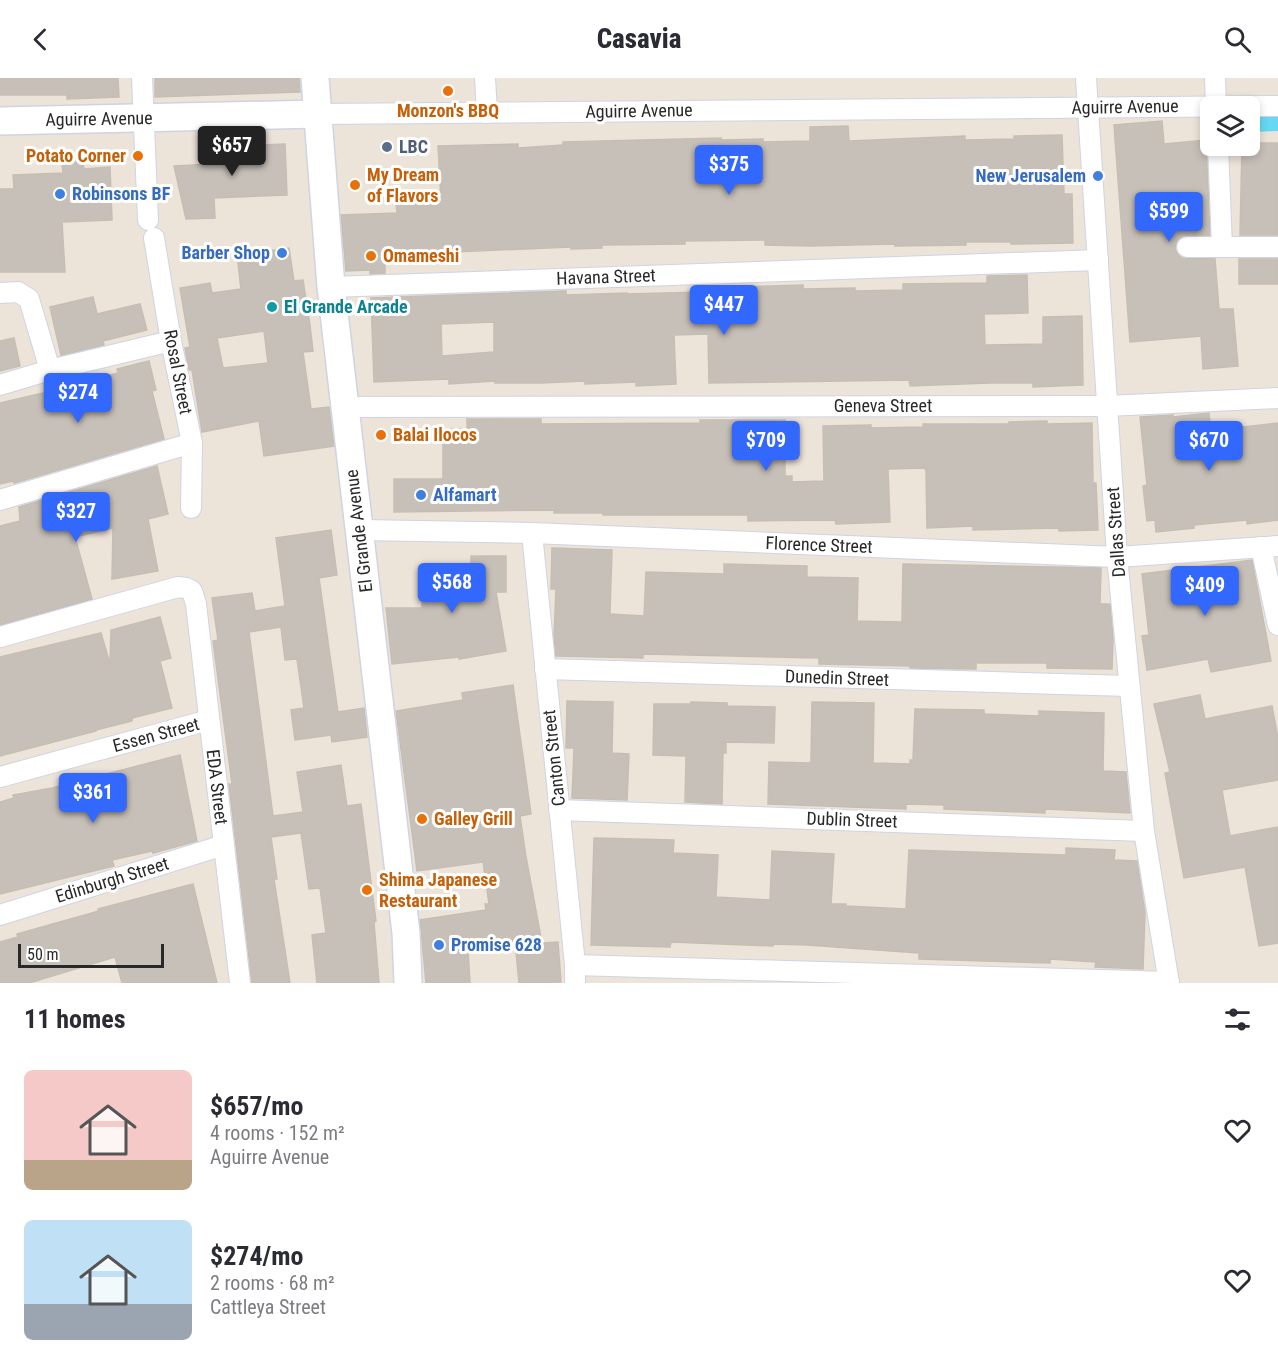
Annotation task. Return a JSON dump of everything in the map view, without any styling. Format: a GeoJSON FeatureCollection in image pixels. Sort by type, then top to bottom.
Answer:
{"type":"FeatureCollection","features":[{"type":"Feature","properties":{"kind":"street","name":"Rosal Street"},"geometry":{"type":"LineString","coordinates":[[142,78],[151,229],[192,443],[191,508]]}},
{"type":"Feature","properties":{"kind":"street","name":"El Grande Avenue"},"geometry":{"type":"LineString","coordinates":[[315,78],[331,287],[406,933],[408,983]]}},
{"type":"Feature","properties":{"kind":"street"},"geometry":{"type":"LineString","coordinates":[[486,78],[487,113]]}},
{"type":"Feature","properties":{"kind":"street","name":"Dallas Street"},"geometry":{"type":"LineString","coordinates":[[1086,78],[1117,557],[1144,831],[1169,983]]}},
{"type":"Feature","properties":{"kind":"street"},"geometry":{"type":"LineString","coordinates":[[1215,78],[1216,96]]}},
{"type":"Feature","properties":{"kind":"street","name":"Aguirre Avenue"},"geometry":{"type":"LineString","coordinates":[[0,121],[317,114],[1200,106]]}},
{"type":"Feature","properties":{"kind":"street","name":"Aguirre Avenue"},"geometry":{"type":"LineString","coordinates":[[1260,106],[1278,106]]}},
{"type":"Feature","properties":{"kind":"street"},"geometry":{"type":"LineString","coordinates":[[1218,156],[1222,247]]}},
{"type":"Feature","properties":{"kind":"street"},"geometry":{"type":"LineString","coordinates":[[1187,247],[1278,247]]}},
{"type":"Feature","properties":{"kind":"street","name":"Havana Street"},"geometry":{"type":"LineString","coordinates":[[331,287],[1098,260]]}},
{"type":"Feature","properties":{"kind":"street"},"geometry":{"type":"LineString","coordinates":[[0,292],[18,292],[29,299],[50,370]]}},
{"type":"Feature","properties":{"kind":"street"},"geometry":{"type":"LineString","coordinates":[[0,385],[50,370],[171,341]]}},
{"type":"Feature","properties":{"kind":"street","name":"Geneva Street"},"geometry":{"type":"LineString","coordinates":[[345,407],[1107,406],[1278,398]]}},
{"type":"Feature","properties":{"kind":"street"},"geometry":{"type":"LineString","coordinates":[[0,500],[192,443]]}},
{"type":"Feature","properties":{"kind":"street","name":"Florence Street"},"geometry":{"type":"LineString","coordinates":[[359,530],[532,533],[1117,557],[1270,546]]}},
{"type":"Feature","properties":{"kind":"street","name":"Canton Street"},"geometry":{"type":"LineString","coordinates":[[532,533],[575,974]]}},
{"type":"Feature","properties":{"kind":"street"},"geometry":{"type":"LineString","coordinates":[[1270,546],[1278,625]]}},
{"type":"Feature","properties":{"kind":"street","name":"EDA Street"},"geometry":{"type":"LineString","coordinates":[[0,637],[178,588],[192,591],[196,604],[240,983]]}},
{"type":"Feature","properties":{"kind":"street","name":"Dunedin Street"},"geometry":{"type":"LineString","coordinates":[[545,669],[1129,686]]}},
{"type":"Feature","properties":{"kind":"street","name":"Essen Street"},"geometry":{"type":"LineString","coordinates":[[0,777],[208,720]]}},
{"type":"Feature","properties":{"kind":"street","name":"Dublin Street"},"geometry":{"type":"LineString","coordinates":[[559,810],[1144,831]]}},
{"type":"Feature","properties":{"kind":"street","name":"Edinburgh Street"},"geometry":{"type":"LineString","coordinates":[[0,915],[224,845]]}},
{"type":"Feature","properties":{"kind":"street"},"geometry":{"type":"LineString","coordinates":[[575,974],[1169,983]]}},
{"type":"Feature","properties":{"kind":"water"},"geometry":{"type":"Polygon","coordinates":[[[1260,113],[1278,114],[1278,131],[1260,132],[1260,113]]]}},
{"type":"Feature","properties":{"kind":"building"},"geometry":{"type":"Polygon","coordinates":[[[0,78],[118,78],[119,97],[67,99],[67,95],[0,95],[0,78]]]}},
{"type":"Feature","properties":{"kind":"building"},"geometry":{"type":"Polygon","coordinates":[[[155,78],[299,78],[300,92],[155,97],[155,78]]]}},
{"type":"Feature","properties":{"kind":"building"},"geometry":{"type":"Polygon","coordinates":[[[1162,121],[1164,144],[1200,141],[1200,156],[1207,156],[1210,235],[1182,236],[1175,248],[1182,258],[1215,259],[1219,309],[1233,309],[1238,366],[1203,369],[1201,336],[1130,342],[1114,125],[1162,121]]]}},
{"type":"Feature","properties":{"kind":"building"},"geometry":{"type":"Polygon","coordinates":[[[848,126],[849,141],[965,136],[965,140],[1014,139],[1014,136],[1062,135],[1064,194],[1072,194],[1073,243],[966,242],[966,245],[810,246],[765,245],[765,240],[685,241],[685,244],[602,245],[602,248],[571,249],[571,247],[385,255],[385,273],[370,274],[370,270],[346,271],[341,215],[397,213],[396,204],[441,201],[438,146],[518,144],[518,148],[563,145],[563,142],[721,138],[721,140],[763,139],[763,142],[810,141],[810,127],[848,126]]]}},
{"type":"Feature","properties":{"kind":"building"},"geometry":{"type":"Polygon","coordinates":[[[1260,143],[1278,143],[1278,235],[1240,235],[1242,156],[1260,156],[1260,143]]]}},
{"type":"Feature","properties":{"kind":"building"},"geometry":{"type":"Polygon","coordinates":[[[285,144],[287,195],[214,198],[215,218],[186,219],[174,166],[212,164],[211,147],[285,144]]]}},
{"type":"Feature","properties":{"kind":"building"},"geometry":{"type":"Polygon","coordinates":[[[83,161],[84,169],[110,167],[112,220],[62,222],[65,272],[0,272],[0,189],[14,189],[13,175],[63,173],[62,162],[83,161]]]}},
{"type":"Feature","properties":{"kind":"building"},"geometry":{"type":"Polygon","coordinates":[[[289,248],[294,281],[303,280],[310,325],[313,351],[303,352],[311,409],[329,407],[334,446],[264,456],[259,421],[202,432],[192,370],[189,370],[185,348],[190,347],[180,288],[210,283],[212,293],[241,289],[237,255],[289,248]],[[264,331],[217,338],[223,368],[268,363],[264,331]]]}},
{"type":"Feature","properties":{"kind":"building"},"geometry":{"type":"Polygon","coordinates":[[[1239,259],[1278,259],[1278,284],[1239,284],[1239,259]]]}},
{"type":"Feature","properties":{"kind":"building"},"geometry":{"type":"Polygon","coordinates":[[[1027,275],[1028,313],[984,314],[985,345],[1043,344],[1043,317],[1082,316],[1083,385],[1033,387],[1033,383],[989,383],[910,386],[909,380],[709,383],[708,334],[674,335],[676,384],[636,386],[636,382],[585,384],[585,381],[495,383],[495,381],[449,384],[449,379],[374,382],[371,298],[566,291],[566,295],[704,292],[704,288],[803,285],[803,289],[903,290],[903,284],[987,283],[987,276],[1027,275]],[[494,322],[441,324],[442,356],[494,352],[494,322]]]}},
{"type":"Feature","properties":{"kind":"building"},"geometry":{"type":"Polygon","coordinates":[[[93,297],[97,314],[140,304],[147,330],[103,341],[104,345],[61,355],[50,307],[93,297]]]}},
{"type":"Feature","properties":{"kind":"building"},"geometry":{"type":"Polygon","coordinates":[[[14,338],[20,366],[0,371],[0,341],[14,338]]]}},
{"type":"Feature","properties":{"kind":"building"},"geometry":{"type":"Polygon","coordinates":[[[149,361],[156,390],[152,391],[164,439],[14,483],[13,481],[0,484],[0,403],[73,386],[72,384],[118,373],[117,369],[149,361]]]}},
{"type":"Feature","properties":{"kind":"building"},"geometry":{"type":"Polygon","coordinates":[[[1209,413],[1210,425],[1234,422],[1234,428],[1278,423],[1278,520],[1247,524],[1247,520],[1194,525],[1194,528],[1156,532],[1155,520],[1147,521],[1143,486],[1147,485],[1140,417],[1173,415],[1173,417],[1209,413]]]}},
{"type":"Feature","properties":{"kind":"building"},"geometry":{"type":"Polygon","coordinates":[[[467,419],[541,419],[541,424],[785,420],[785,476],[792,476],[792,482],[824,481],[823,426],[871,425],[871,428],[923,427],[923,424],[1009,424],[1009,422],[1047,421],[1047,424],[1092,423],[1093,483],[1096,483],[1098,530],[1059,531],[1059,528],[973,530],[973,526],[927,528],[926,470],[924,468],[888,469],[890,522],[836,524],[835,520],[748,521],[748,515],[603,515],[603,513],[554,513],[554,510],[394,512],[394,479],[443,479],[443,429],[467,429],[467,419]]]}},
{"type":"Feature","properties":{"kind":"building"},"geometry":{"type":"Polygon","coordinates":[[[157,466],[168,514],[148,519],[158,571],[112,579],[113,528],[75,537],[92,599],[0,625],[0,526],[20,521],[19,507],[157,466]]]}},
{"type":"Feature","properties":{"kind":"building"},"geometry":{"type":"Polygon","coordinates":[[[331,530],[337,575],[319,578],[338,712],[364,708],[367,737],[332,742],[331,735],[295,740],[291,710],[304,708],[297,659],[285,660],[281,627],[249,632],[273,816],[303,812],[297,772],[341,765],[347,806],[361,804],[376,921],[374,922],[379,983],[317,983],[312,935],[326,933],[320,888],[309,889],[301,833],[271,837],[277,879],[274,879],[290,983],[252,983],[229,784],[232,784],[213,641],[218,640],[212,598],[252,593],[255,611],[285,606],[276,538],[331,530]]]}},
{"type":"Feature","properties":{"kind":"building"},"geometry":{"type":"Polygon","coordinates":[[[552,548],[612,550],[610,614],[644,616],[646,572],[724,574],[724,564],[807,566],[807,577],[858,578],[857,621],[902,622],[903,564],[1101,568],[1100,604],[1110,604],[1113,639],[1112,669],[1047,668],[1047,663],[976,663],[976,669],[819,664],[819,658],[643,654],[643,658],[556,656],[554,637],[556,589],[551,589],[552,548]]]}},
{"type":"Feature","properties":{"kind":"building"},"geometry":{"type":"Polygon","coordinates":[[[471,556],[506,556],[506,592],[496,592],[506,651],[459,659],[459,657],[392,664],[386,608],[422,608],[423,566],[471,567],[471,556]]]}},
{"type":"Feature","properties":{"kind":"building"},"geometry":{"type":"Polygon","coordinates":[[[1252,560],[1271,661],[1211,672],[1208,659],[1147,670],[1142,636],[1149,635],[1142,574],[1252,560]]]}},
{"type":"Feature","properties":{"kind":"building"},"geometry":{"type":"Polygon","coordinates":[[[160,617],[171,658],[160,661],[172,708],[0,756],[0,657],[101,633],[110,664],[111,630],[160,617]]]}},
{"type":"Feature","properties":{"kind":"building"},"geometry":{"type":"Polygon","coordinates":[[[513,685],[531,814],[520,816],[526,857],[542,943],[558,942],[561,982],[519,983],[515,941],[468,950],[470,983],[426,983],[420,920],[486,910],[485,904],[489,904],[483,862],[417,871],[396,711],[463,700],[462,693],[513,685]]]}},
{"type":"Feature","properties":{"kind":"building"},"geometry":{"type":"Polygon","coordinates":[[[1200,695],[1205,719],[1272,706],[1278,738],[1278,780],[1222,790],[1230,836],[1278,827],[1278,943],[1259,946],[1245,867],[1184,878],[1165,773],[1170,772],[1154,704],[1200,695]]]}},
{"type":"Feature","properties":{"kind":"building"},"geometry":{"type":"Polygon","coordinates":[[[567,701],[613,702],[612,753],[629,754],[627,800],[572,798],[574,748],[566,748],[567,701]]]}},
{"type":"Feature","properties":{"kind":"building"},"geometry":{"type":"Polygon","coordinates":[[[691,702],[727,703],[727,706],[775,707],[774,743],[726,742],[726,753],[723,753],[722,804],[685,802],[686,756],[653,755],[654,704],[691,704],[691,702]]]}},
{"type":"Feature","properties":{"kind":"building"},"geometry":{"type":"Polygon","coordinates":[[[812,702],[874,703],[873,763],[910,764],[910,760],[913,760],[915,709],[984,710],[984,714],[1039,716],[1039,711],[1104,713],[1103,771],[1126,772],[1130,813],[1045,809],[1045,813],[944,809],[944,805],[906,804],[906,809],[768,804],[769,762],[810,763],[811,761],[812,702]]]}},
{"type":"Feature","properties":{"kind":"building"},"geometry":{"type":"Polygon","coordinates":[[[180,755],[197,841],[153,853],[152,851],[112,860],[114,866],[0,894],[0,802],[14,798],[13,795],[52,788],[180,755]]]}},
{"type":"Feature","properties":{"kind":"building"},"geometry":{"type":"Polygon","coordinates":[[[594,838],[674,840],[673,853],[718,855],[716,897],[770,900],[772,851],[834,854],[831,904],[906,909],[909,850],[1066,855],[1066,848],[1115,850],[1114,860],[1137,861],[1145,913],[1143,969],[1095,967],[1096,962],[1050,959],[1050,963],[919,959],[919,953],[807,945],[671,942],[670,947],[591,945],[594,838]]]}},
{"type":"Feature","properties":{"kind":"building"},"geometry":{"type":"Polygon","coordinates":[[[193,884],[217,983],[122,983],[115,957],[29,983],[0,983],[0,942],[18,937],[17,934],[99,911],[98,909],[193,884]]]}},
{"type":"Feature","properties":{"kind":"place","name":"Monzon's BBQ"},"geometry":{"type":"Point","coordinates":[448,91]}},
{"type":"Feature","properties":{"kind":"place","name":"LBC"},"geometry":{"type":"Point","coordinates":[387,147]}},
{"type":"Feature","properties":{"kind":"place","name":"Potato Corner"},"geometry":{"type":"Point","coordinates":[138,156]}},
{"type":"Feature","properties":{"kind":"place","name":"New Jerusalem"},"geometry":{"type":"Point","coordinates":[1098,176]}},
{"type":"Feature","properties":{"kind":"place","name":"My Dream of Flavors"},"geometry":{"type":"Point","coordinates":[355,185]}},
{"type":"Feature","properties":{"kind":"place","name":"Robinsons BF"},"geometry":{"type":"Point","coordinates":[60,194]}},
{"type":"Feature","properties":{"kind":"place","name":"Barber Shop"},"geometry":{"type":"Point","coordinates":[282,253]}},
{"type":"Feature","properties":{"kind":"place","name":"Omameshi"},"geometry":{"type":"Point","coordinates":[371,256]}},
{"type":"Feature","properties":{"kind":"place","name":"El Grande Arcade"},"geometry":{"type":"Point","coordinates":[272,307]}},
{"type":"Feature","properties":{"kind":"place","name":"Balai Ilocos"},"geometry":{"type":"Point","coordinates":[381,435]}},
{"type":"Feature","properties":{"kind":"place","name":"Alfamart"},"geometry":{"type":"Point","coordinates":[421,495]}},
{"type":"Feature","properties":{"kind":"place","name":"Galley Grill"},"geometry":{"type":"Point","coordinates":[422,819]}},
{"type":"Feature","properties":{"kind":"place","name":"Shima Japanese Restaurant"},"geometry":{"type":"Point","coordinates":[367,890]}},
{"type":"Feature","properties":{"kind":"place","name":"Promise 628"},"geometry":{"type":"Point","coordinates":[439,945]}}]}
